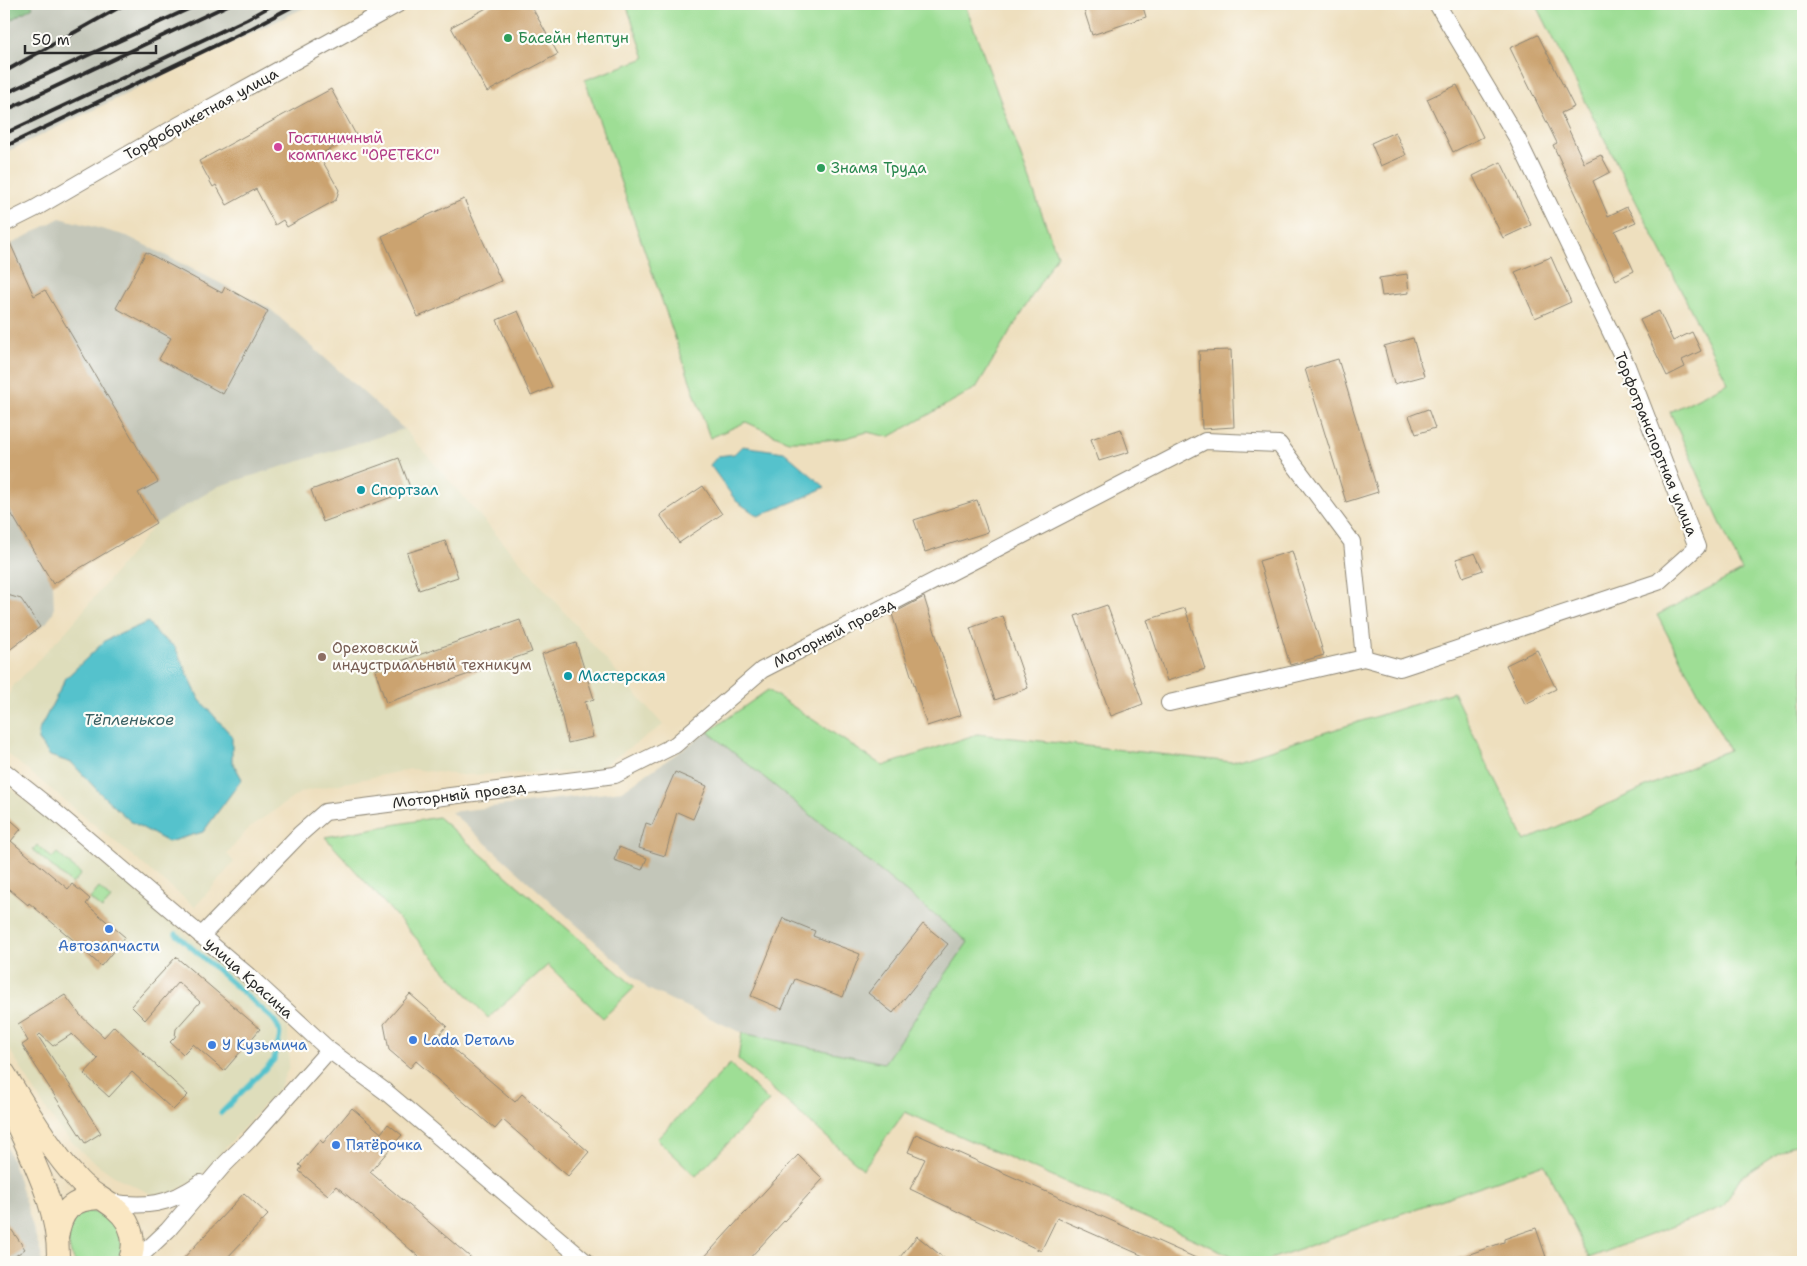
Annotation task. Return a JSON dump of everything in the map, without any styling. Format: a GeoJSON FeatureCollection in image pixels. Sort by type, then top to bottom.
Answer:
{"type":"FeatureCollection","features":[{"type":"Feature","properties":{"kind":"main road"},"geometry":{"type":"LineString","coordinates":[[4,1073],[59,1157],[79,1182],[122,1215],[132,1234],[134,1251],[129,1262]]}},
{"type":"Feature","properties":{"kind":"main road"},"geometry":{"type":"LineString","coordinates":[[4,1094],[40,1172],[51,1207],[59,1255]]}},
{"type":"Feature","properties":{"kind":"main road"},"geometry":{"type":"LineString","coordinates":[[59,1255],[59,1224],[65,1212],[75,1203],[86,1199],[104,1200]]}},
{"type":"Feature","properties":{"kind":"street","name":"Торфобрикетная улица"},"geometry":{"type":"LineString","coordinates":[[4,224],[34,209],[179,125],[398,4]]}},
{"type":"Feature","properties":{"kind":"street","name":"Торфотранспортная улица"},"geometry":{"type":"LineString","coordinates":[[1169,703],[1364,658],[1400,668],[1658,582],[1697,547],[1627,366],[1517,138],[1437,4]]}},
{"type":"Feature","properties":{"kind":"street","name":"Моторный проезд"},"geometry":{"type":"LineString","coordinates":[[201,936],[300,834],[325,812],[615,775],[675,745],[762,670],[1205,441],[1279,444],[1352,542],[1364,658]]}},
{"type":"Feature","properties":{"kind":"street","name":"улица Красина"},"geometry":{"type":"LineString","coordinates":[[4,771],[250,978],[329,1050],[411,1113],[586,1262]]}},
{"type":"Feature","properties":{"kind":"street"},"geometry":{"type":"LineString","coordinates":[[134,1262],[168,1230],[222,1167],[250,1140],[329,1050]]}},
{"type":"Feature","properties":{"kind":"street"},"geometry":{"type":"LineString","coordinates":[[104,1200],[131,1206],[165,1202],[184,1194],[222,1167]]}},
{"type":"Feature","properties":{"kind":"shaded area"},"geometry":{"type":"Polygon","coordinates":[[[12,4],[312,4],[4,153],[4,8],[12,4]]]}},
{"type":"Feature","properties":{"kind":"shaded area"},"geometry":{"type":"Polygon","coordinates":[[[60,218],[127,236],[269,308],[404,429],[219,486],[53,584],[54,610],[47,622],[4,654],[4,248],[60,218]]]}},
{"type":"Feature","properties":{"kind":"shaded area","name":"Ореховский индустриальный техникум"},"geometry":{"type":"Polygon","coordinates":[[[404,429],[663,725],[595,771],[462,775],[411,769],[301,792],[249,828],[227,854],[234,862],[195,907],[4,751],[4,702],[14,685],[68,629],[156,523],[219,486],[404,429]]]}},
{"type":"Feature","properties":{"kind":"shaded area"},"geometry":{"type":"Polygon","coordinates":[[[708,732],[968,942],[884,1063],[742,1033],[648,989],[451,812],[622,791],[708,732]]]}},
{"type":"Feature","properties":{"kind":"shaded area"},"geometry":{"type":"Polygon","coordinates":[[[4,783],[142,896],[274,1009],[285,1022],[288,1030],[289,1066],[280,1087],[202,1174],[174,1192],[153,1195],[114,1176],[87,1157],[61,1131],[4,1040],[4,783]]]}},
{"type":"Feature","properties":{"kind":"shaded area"},"geometry":{"type":"Polygon","coordinates":[[[4,1141],[13,1162],[42,1262],[4,1262],[4,1141]]]}},
{"type":"Feature","properties":{"kind":"green space"},"geometry":{"type":"Polygon","coordinates":[[[4,4],[31,4],[33,7],[4,24],[4,4]]]}},
{"type":"Feature","properties":{"kind":"green space","name":"Знамя Труда"},"geometry":{"type":"Polygon","coordinates":[[[626,4],[965,4],[1057,255],[976,388],[889,437],[867,432],[846,438],[788,441],[746,422],[710,438],[585,80],[645,58],[626,4]]]}},
{"type":"Feature","properties":{"kind":"green space"},"geometry":{"type":"Polygon","coordinates":[[[1536,4],[1803,4],[1803,1143],[1791,1145],[1741,1177],[1723,1207],[1589,1258],[1544,1164],[1262,1262],[1246,1262],[905,1112],[863,1169],[738,1059],[742,1033],[884,1063],[968,942],[708,732],[768,690],[883,766],[977,734],[1232,762],[1453,692],[1525,841],[1729,750],[1657,615],[1742,571],[1670,412],[1728,383],[1536,4]]]}},
{"type":"Feature","properties":{"kind":"green space"},"geometry":{"type":"Polygon","coordinates":[[[438,817],[635,987],[603,1018],[548,965],[488,1018],[325,837],[438,817]]]}},
{"type":"Feature","properties":{"kind":"green space"},"geometry":{"type":"Polygon","coordinates":[[[37,845],[52,858],[57,853],[81,874],[72,884],[33,850],[37,845]]]}},
{"type":"Feature","properties":{"kind":"green space"},"geometry":{"type":"Polygon","coordinates":[[[99,888],[111,899],[102,909],[90,899],[99,888]]]}},
{"type":"Feature","properties":{"kind":"green space"},"geometry":{"type":"Polygon","coordinates":[[[730,1064],[769,1101],[696,1176],[657,1139],[730,1064]]]}},
{"type":"Feature","properties":{"kind":"green space"},"geometry":{"type":"Polygon","coordinates":[[[86,1211],[103,1216],[116,1228],[122,1244],[116,1262],[75,1262],[69,1247],[68,1233],[74,1221],[86,1211]]]}},
{"type":"Feature","properties":{"kind":"water"},"geometry":{"type":"Polygon","coordinates":[[[742,446],[784,452],[825,487],[758,516],[736,501],[710,465],[718,456],[734,454],[742,446]]]}},
{"type":"Feature","properties":{"kind":"water","name":"Тёпленькое"},"geometry":{"type":"Polygon","coordinates":[[[148,622],[156,633],[175,647],[199,699],[232,736],[232,761],[242,779],[203,832],[168,842],[130,821],[72,763],[50,756],[38,740],[39,730],[66,678],[106,640],[148,622]]]}},
{"type":"Feature","properties":{"kind":"building"},"geometry":{"type":"Polygon","coordinates":[[[494,4],[530,4],[558,54],[487,92],[451,27],[494,4]]]}},
{"type":"Feature","properties":{"kind":"building"},"geometry":{"type":"Polygon","coordinates":[[[1082,4],[1142,4],[1146,17],[1092,35],[1082,4]]]}},
{"type":"Feature","properties":{"kind":"building"},"geometry":{"type":"Polygon","coordinates":[[[1538,35],[1574,107],[1561,113],[1584,163],[1601,155],[1610,172],[1593,181],[1608,216],[1627,207],[1636,222],[1615,231],[1634,271],[1616,280],[1553,145],[1557,143],[1510,48],[1538,35]]]}},
{"type":"Feature","properties":{"kind":"building"},"geometry":{"type":"Polygon","coordinates":[[[1457,85],[1483,137],[1453,152],[1427,99],[1457,85]]]}},
{"type":"Feature","properties":{"kind":"building"},"geometry":{"type":"Polygon","coordinates":[[[331,89],[356,135],[319,155],[339,190],[336,200],[287,227],[283,220],[275,225],[256,189],[227,205],[216,185],[213,187],[199,161],[331,89]]]}},
{"type":"Feature","properties":{"kind":"building"},"geometry":{"type":"Polygon","coordinates":[[[1395,132],[1406,155],[1381,166],[1371,143],[1395,132]]]}},
{"type":"Feature","properties":{"kind":"building"},"geometry":{"type":"Polygon","coordinates":[[[1501,162],[1531,225],[1503,238],[1473,176],[1501,162]]]}},
{"type":"Feature","properties":{"kind":"building"},"geometry":{"type":"Polygon","coordinates":[[[464,199],[501,281],[418,317],[382,236],[464,199]]]}},
{"type":"Feature","properties":{"kind":"building"},"geometry":{"type":"Polygon","coordinates":[[[4,234],[6,234],[34,296],[45,290],[158,482],[138,493],[156,523],[53,584],[4,501],[4,234]]]}},
{"type":"Feature","properties":{"kind":"building"},"geometry":{"type":"Polygon","coordinates":[[[146,252],[222,293],[225,287],[268,311],[223,394],[159,359],[171,338],[116,308],[146,252]]]}},
{"type":"Feature","properties":{"kind":"building"},"geometry":{"type":"Polygon","coordinates":[[[1551,257],[1571,302],[1535,318],[1515,272],[1551,257]]]}},
{"type":"Feature","properties":{"kind":"building"},"geometry":{"type":"Polygon","coordinates":[[[1407,274],[1409,293],[1382,296],[1379,278],[1407,274]]]}},
{"type":"Feature","properties":{"kind":"building"},"geometry":{"type":"Polygon","coordinates":[[[518,311],[552,387],[531,396],[497,320],[518,311]]]}},
{"type":"Feature","properties":{"kind":"building"},"geometry":{"type":"Polygon","coordinates":[[[1659,311],[1673,341],[1692,332],[1701,351],[1682,360],[1685,367],[1667,376],[1640,320],[1659,311]]]}},
{"type":"Feature","properties":{"kind":"building"},"geometry":{"type":"Polygon","coordinates":[[[1413,338],[1424,376],[1394,384],[1384,346],[1413,338]]]}},
{"type":"Feature","properties":{"kind":"building"},"geometry":{"type":"Polygon","coordinates":[[[1231,350],[1234,427],[1202,429],[1199,351],[1231,350]]]}},
{"type":"Feature","properties":{"kind":"building"},"geometry":{"type":"Polygon","coordinates":[[[1338,359],[1378,492],[1346,502],[1305,369],[1338,359]]]}},
{"type":"Feature","properties":{"kind":"building"},"geometry":{"type":"Polygon","coordinates":[[[1428,409],[1435,428],[1416,434],[1409,416],[1428,409]]]}},
{"type":"Feature","properties":{"kind":"building"},"geometry":{"type":"Polygon","coordinates":[[[1121,429],[1129,452],[1099,461],[1091,439],[1121,429]]]}},
{"type":"Feature","properties":{"kind":"building","name":"Спортзал"},"geometry":{"type":"Polygon","coordinates":[[[399,458],[411,490],[323,522],[311,490],[399,458]]]}},
{"type":"Feature","properties":{"kind":"building"},"geometry":{"type":"Polygon","coordinates":[[[703,486],[722,514],[679,543],[660,515],[703,486]]]}},
{"type":"Feature","properties":{"kind":"building"},"geometry":{"type":"Polygon","coordinates":[[[977,500],[988,532],[925,552],[914,520],[977,500]]]}},
{"type":"Feature","properties":{"kind":"building"},"geometry":{"type":"Polygon","coordinates":[[[445,541],[458,577],[419,590],[407,553],[445,541]]]}},
{"type":"Feature","properties":{"kind":"building"},"geometry":{"type":"Polygon","coordinates":[[[1292,551],[1324,655],[1290,665],[1259,561],[1292,551]]]}},
{"type":"Feature","properties":{"kind":"building"},"geometry":{"type":"Polygon","coordinates":[[[1475,553],[1483,570],[1463,577],[1456,559],[1475,553]]]}},
{"type":"Feature","properties":{"kind":"building"},"geometry":{"type":"Polygon","coordinates":[[[4,594],[21,599],[40,627],[4,654],[4,594]]]}},
{"type":"Feature","properties":{"kind":"building"},"geometry":{"type":"Polygon","coordinates":[[[924,597],[961,715],[927,726],[892,614],[924,597]]]}},
{"type":"Feature","properties":{"kind":"building"},"geometry":{"type":"Polygon","coordinates":[[[1107,605],[1143,704],[1111,716],[1075,616],[1107,605]]]}},
{"type":"Feature","properties":{"kind":"building"},"geometry":{"type":"Polygon","coordinates":[[[1185,608],[1205,669],[1167,681],[1147,620],[1185,608]]]}},
{"type":"Feature","properties":{"kind":"building"},"geometry":{"type":"Polygon","coordinates":[[[1003,616],[1028,688],[995,700],[970,628],[1003,616]]]}},
{"type":"Feature","properties":{"kind":"building"},"geometry":{"type":"Polygon","coordinates":[[[520,620],[532,652],[386,703],[375,670],[520,620]]]}},
{"type":"Feature","properties":{"kind":"building","name":"Мастерская"},"geometry":{"type":"Polygon","coordinates":[[[576,643],[594,699],[585,702],[593,737],[568,743],[562,717],[542,654],[576,643]]]}},
{"type":"Feature","properties":{"kind":"building"},"geometry":{"type":"Polygon","coordinates":[[[1537,650],[1556,689],[1525,704],[1506,665],[1537,650]]]}},
{"type":"Feature","properties":{"kind":"building"},"geometry":{"type":"Polygon","coordinates":[[[675,772],[707,786],[693,819],[677,812],[665,856],[639,848],[646,823],[652,825],[675,772]]]}},
{"type":"Feature","properties":{"kind":"building"},"geometry":{"type":"Polygon","coordinates":[[[4,814],[21,829],[11,841],[68,889],[72,884],[82,892],[90,899],[86,904],[125,937],[101,966],[84,949],[29,903],[28,905],[4,885],[4,814]]]}},
{"type":"Feature","properties":{"kind":"building"},"geometry":{"type":"Polygon","coordinates":[[[619,847],[647,858],[642,870],[614,860],[619,847]]]}},
{"type":"Feature","properties":{"kind":"building"},"geometry":{"type":"Polygon","coordinates":[[[783,918],[815,931],[813,936],[860,954],[843,997],[795,979],[782,1009],[751,996],[783,918]]]}},
{"type":"Feature","properties":{"kind":"building"},"geometry":{"type":"Polygon","coordinates":[[[923,924],[948,944],[893,1013],[868,993],[923,924]]]}},
{"type":"Feature","properties":{"kind":"building"},"geometry":{"type":"Polygon","coordinates":[[[176,957],[260,1029],[224,1071],[193,1044],[183,1054],[170,1042],[175,1037],[176,1029],[200,1002],[178,982],[145,1020],[131,1006],[176,957]]]}},
{"type":"Feature","properties":{"kind":"building"},"geometry":{"type":"Polygon","coordinates":[[[410,994],[447,1026],[438,1036],[515,1102],[522,1094],[589,1152],[568,1176],[503,1120],[495,1129],[416,1061],[410,1068],[389,1050],[384,1024],[410,994]]]}},
{"type":"Feature","properties":{"kind":"building"},"geometry":{"type":"Polygon","coordinates":[[[65,995],[80,1015],[104,1037],[114,1026],[188,1095],[173,1110],[132,1072],[109,1097],[84,1074],[98,1059],[72,1034],[53,1046],[40,1034],[38,1036],[101,1133],[85,1143],[22,1045],[28,1041],[18,1024],[65,995]]]}},
{"type":"Feature","properties":{"kind":"building"},"geometry":{"type":"Polygon","coordinates":[[[352,1108],[381,1133],[388,1124],[402,1135],[370,1172],[476,1262],[425,1262],[336,1186],[328,1195],[299,1171],[302,1167],[299,1165],[320,1140],[323,1143],[352,1108]]]}},
{"type":"Feature","properties":{"kind":"building"},"geometry":{"type":"Polygon","coordinates":[[[916,1134],[1205,1262],[1157,1262],[1057,1218],[1041,1251],[910,1189],[925,1159],[908,1152],[916,1134]]]}},
{"type":"Feature","properties":{"kind":"building"},"geometry":{"type":"Polygon","coordinates":[[[798,1155],[823,1179],[746,1262],[700,1262],[798,1155]]]}},
{"type":"Feature","properties":{"kind":"building"},"geometry":{"type":"Polygon","coordinates":[[[244,1193],[268,1215],[223,1262],[180,1262],[244,1193]]]}},
{"type":"Feature","properties":{"kind":"building"},"geometry":{"type":"Polygon","coordinates":[[[4,1219],[25,1249],[11,1259],[4,1252],[4,1219]]]}},
{"type":"Feature","properties":{"kind":"building"},"geometry":{"type":"Polygon","coordinates":[[[1536,1228],[1546,1257],[1531,1262],[1453,1262],[1453,1260],[1504,1242],[1504,1239],[1536,1228]]]}},
{"type":"Feature","properties":{"kind":"building"},"geometry":{"type":"Polygon","coordinates":[[[917,1236],[949,1262],[896,1262],[917,1236]]]}},
{"type":"Feature","properties":{"kind":"waterway"},"geometry":{"type":"LineString","coordinates":[[176,934],[272,1018],[279,1029],[280,1034],[274,1060],[221,1113]]}},
{"type":"Feature","properties":{"kind":"railway"},"geometry":{"type":"LineString","coordinates":[[4,72],[125,4]]}},
{"type":"Feature","properties":{"kind":"railway"},"geometry":{"type":"LineString","coordinates":[[4,94],[199,4]]}},
{"type":"Feature","properties":{"kind":"railway"},"geometry":{"type":"LineString","coordinates":[[4,111],[230,4]]}},
{"type":"Feature","properties":{"kind":"railway"},"geometry":{"type":"LineString","coordinates":[[4,134],[247,19],[274,4]]}},
{"type":"Feature","properties":{"kind":"railway"},"geometry":{"type":"LineString","coordinates":[[4,147],[252,28],[297,4]]}},
{"type":"Feature","properties":{"kind":"place","name":"Басейн Нептун"},"geometry":{"type":"Point","coordinates":[508,38]}},
{"type":"Feature","properties":{"kind":"place","name":"Гостиничный комплекс \"ОРЕТЕКС\""},"geometry":{"type":"Point","coordinates":[278,147]}},
{"type":"Feature","properties":{"kind":"place","name":"Знамя Труда"},"geometry":{"type":"Point","coordinates":[821,168]}},
{"type":"Feature","properties":{"kind":"place","name":"Спортзал"},"geometry":{"type":"Point","coordinates":[361,490]}},
{"type":"Feature","properties":{"kind":"place","name":"Ореховский индустриальный техникум"},"geometry":{"type":"Point","coordinates":[322,657]}},
{"type":"Feature","properties":{"kind":"place","name":"Мастерская"},"geometry":{"type":"Point","coordinates":[568,676]}},
{"type":"Feature","properties":{"kind":"place","name":"Автозапчасти"},"geometry":{"type":"Point","coordinates":[109,929]}},
{"type":"Feature","properties":{"kind":"place","name":"Lada Dеталь"},"geometry":{"type":"Point","coordinates":[413,1040]}},
{"type":"Feature","properties":{"kind":"place","name":"У Кузьмича"},"geometry":{"type":"Point","coordinates":[212,1045]}},
{"type":"Feature","properties":{"kind":"place","name":"Пятёрочка"},"geometry":{"type":"Point","coordinates":[336,1145]}}]}
